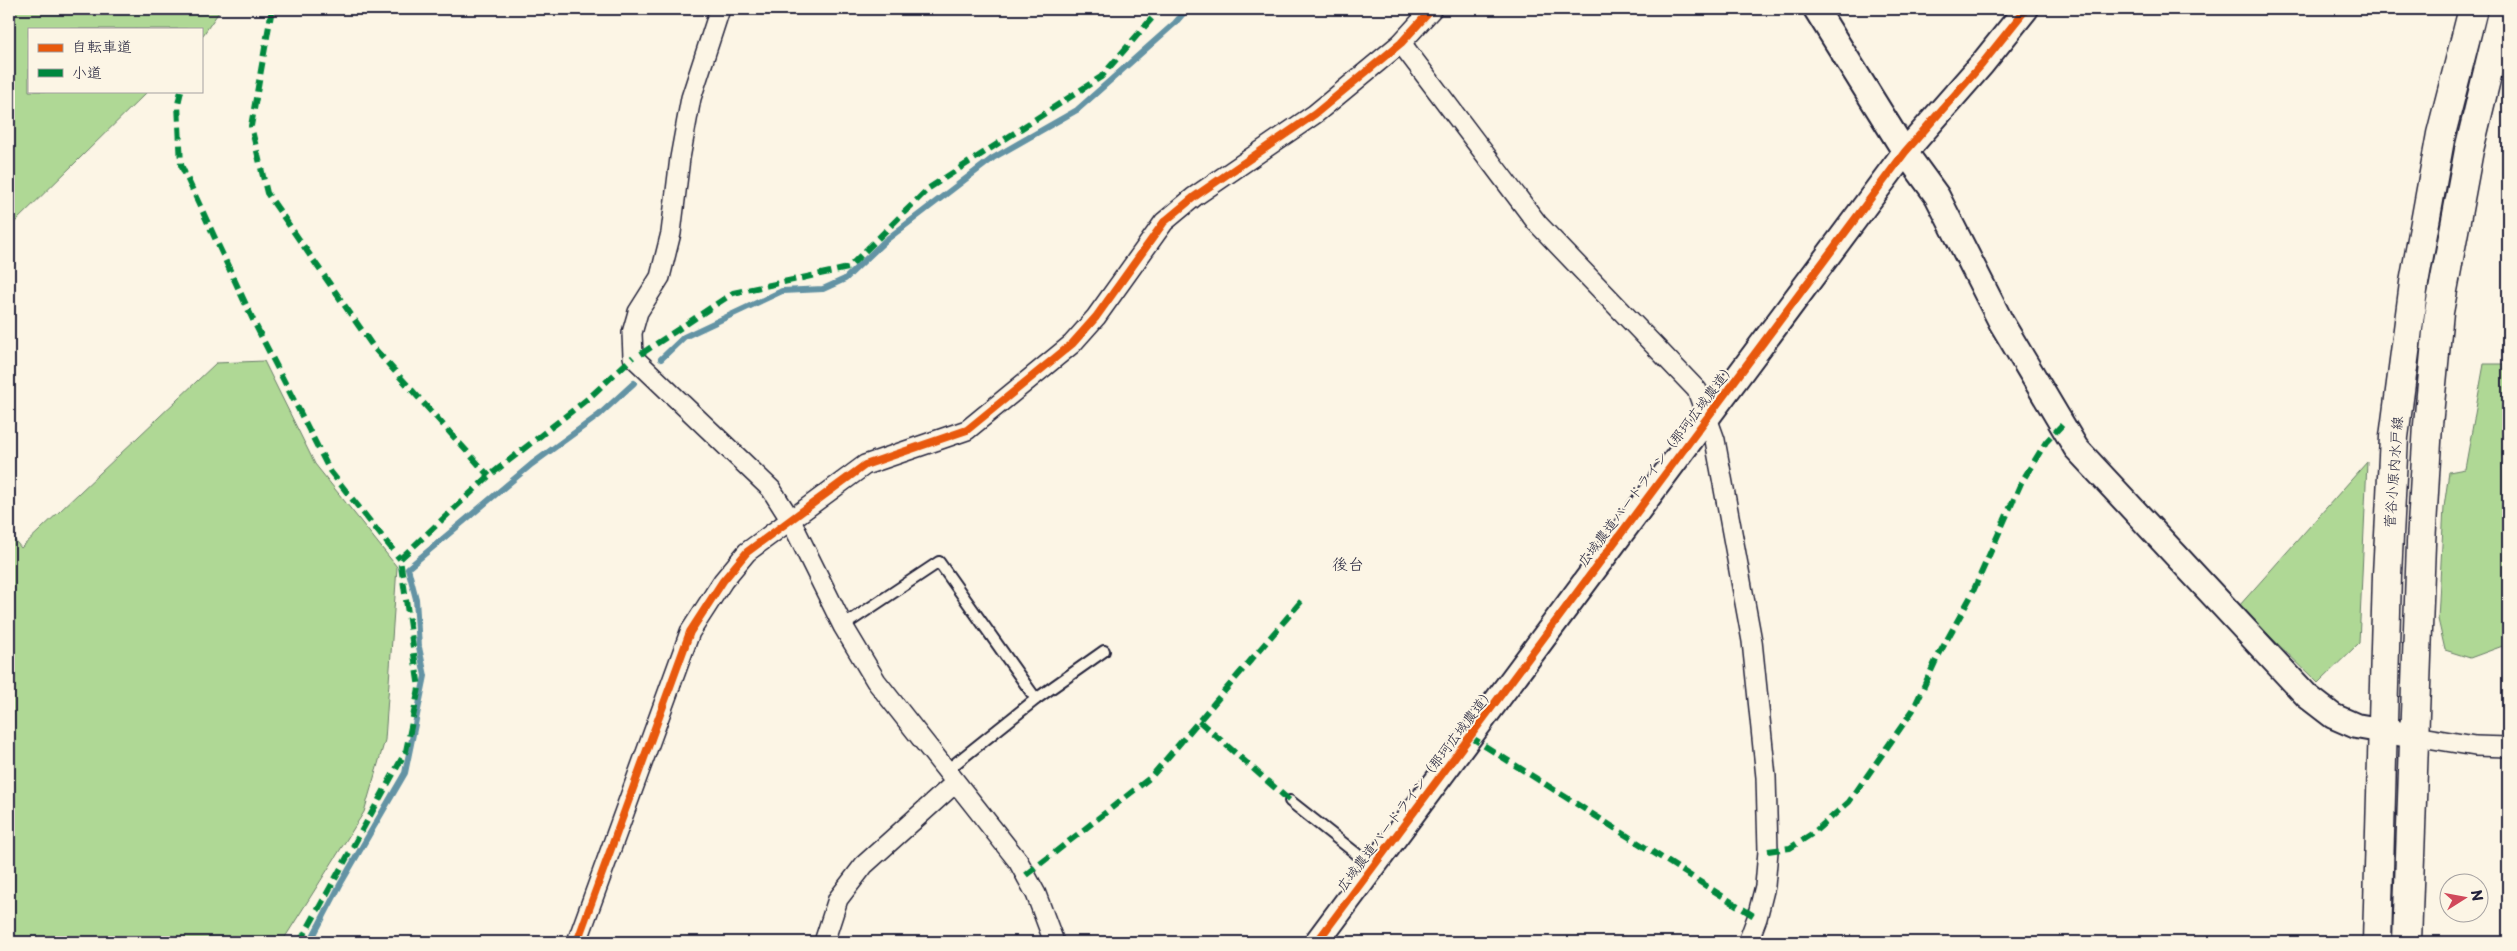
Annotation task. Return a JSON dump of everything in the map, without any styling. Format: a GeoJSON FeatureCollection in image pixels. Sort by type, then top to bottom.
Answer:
{"type":"FeatureCollection","features":[{"type":"Feature","properties":{"kind":"main road","name":"菅谷小原内水戸線"},"geometry":{"type":"LineString","coordinates":[[2377,942],[2387,575],[2396,428],[2414,282],[2439,143],[2472,9]]}},
{"type":"Feature","properties":{"kind":"main road"},"geometry":{"type":"LineString","coordinates":[[2408,942],[2420,543],[2428,426],[2439,312],[2469,150],[2503,9]]}},
{"type":"Feature","properties":{"kind":"street"},"geometry":{"type":"LineString","coordinates":[[720,9],[691,98],[680,158],[670,233],[660,277],[638,312],[632,334],[633,357],[771,489],[790,519],[844,626],[876,681],[1018,861],[1036,894],[1054,942]]}},
{"type":"Feature","properties":{"kind":"street"},"geometry":{"type":"LineString","coordinates":[[577,942],[690,632],[723,581],[747,552],[865,464],[967,430],[1072,344],[1096,317],[1164,222],[1194,197],[1315,114],[1401,43],[1432,9]]}},
{"type":"Feature","properties":{"kind":"street"},"geometry":{"type":"LineString","coordinates":[[1816,9],[1906,152],[1937,196],[2001,322],[2076,448],[2306,696],[2333,716],[2356,726],[2475,746],[2508,748]]}},
{"type":"Feature","properties":{"kind":"street","name":"広域農道バードライン（那珂広域農道）"},"geometry":{"type":"LineString","coordinates":[[1317,942],[1906,152],[1982,64],[2026,9]]}},
{"type":"Feature","properties":{"kind":"street"},"geometry":{"type":"LineString","coordinates":[[1401,43],[1537,223],[1697,390],[1715,440],[1752,641],[1766,778],[1768,852],[1765,886],[1758,918],[1748,942]]}},
{"type":"Feature","properties":{"kind":"street"},"geometry":{"type":"LineString","coordinates":[[824,942],[838,900],[864,865],[951,777]]}},
{"type":"Feature","properties":{"kind":"lane"},"geometry":{"type":"LineString","coordinates":[[844,626],[939,562],[1036,699]]}},
{"type":"Feature","properties":{"kind":"lane"},"geometry":{"type":"LineString","coordinates":[[951,777],[1036,699],[1104,651]]}},
{"type":"Feature","properties":{"kind":"lane"},"geometry":{"type":"LineString","coordinates":[[1290,801],[1372,866]]}},
{"type":"Feature","properties":{"kind":"green space"},"geometry":{"type":"Polygon","coordinates":[[[9,9],[221,9],[202,37],[202,28],[28,28],[28,92],[147,92],[9,228],[9,9]]]}},
{"type":"Feature","properties":{"kind":"green space"},"geometry":{"type":"Polygon","coordinates":[[[264,361],[315,464],[397,567],[385,740],[364,812],[282,942],[9,942],[9,533],[21,548],[216,363],[264,361]]]}},
{"type":"Feature","properties":{"kind":"green space"},"geometry":{"type":"Polygon","coordinates":[[[2484,364],[2508,364],[2508,644],[2470,658],[2445,650],[2438,619],[2444,507],[2449,472],[2465,469],[2484,364]]]}},
{"type":"Feature","properties":{"kind":"green space"},"geometry":{"type":"Polygon","coordinates":[[[2367,462],[2359,643],[2318,683],[2239,606],[2367,462]]]}},
{"type":"Feature","properties":{"kind":"waterway"},"geometry":{"type":"LineString","coordinates":[[661,359],[684,337],[782,291],[823,289],[845,279],[886,240],[993,158],[1077,110],[1175,23],[1187,9]]}},
{"type":"Feature","properties":{"kind":"waterway"},"geometry":{"type":"LineString","coordinates":[[310,942],[341,883],[405,773],[425,676],[419,647],[416,599],[408,568],[532,464],[599,415],[634,383]]}},
{"type":"Feature","properties":{"kind":"marked path"},"geometry":{"type":"LineString","coordinates":[[272,9],[251,126],[267,193],[374,348],[489,476]]}},
{"type":"Feature","properties":{"kind":"marked path"},"geometry":{"type":"LineString","coordinates":[[641,354],[733,293],[848,268],[929,188],[1101,77],[1160,9]]}},
{"type":"Feature","properties":{"kind":"marked path"},"geometry":{"type":"LineString","coordinates":[[181,92],[178,104],[181,165],[254,322],[330,471],[400,559]]}},
{"type":"Feature","properties":{"kind":"marked path"},"geometry":{"type":"LineString","coordinates":[[300,942],[406,751],[419,688],[400,559],[489,476],[590,397],[633,357]]}},
{"type":"Feature","properties":{"kind":"marked path"},"geometry":{"type":"LineString","coordinates":[[1768,851],[1790,848],[1813,833],[1849,802],[1913,710],[1937,658],[1971,596],[2021,483],[2046,442],[2062,425]]}},
{"type":"Feature","properties":{"kind":"marked path"},"geometry":{"type":"LineString","coordinates":[[1026,875],[1151,777],[1304,598]]}},
{"type":"Feature","properties":{"kind":"marked path"},"geometry":{"type":"LineString","coordinates":[[1199,721],[1290,801]]}},
{"type":"Feature","properties":{"kind":"marked path"},"geometry":{"type":"LineString","coordinates":[[1469,736],[1757,918]]}},
{"type":"Feature","properties":{"kind":"cycle path"},"geometry":{"type":"LineString","coordinates":[[577,942],[690,632],[723,581],[747,552],[865,465],[967,430],[1072,344],[1096,317],[1164,222],[1194,197],[1315,114],[1401,43],[1432,9]]}},
{"type":"Feature","properties":{"kind":"cycle path"},"geometry":{"type":"LineString","coordinates":[[1317,942],[1905,152],[1982,64],[2026,9]]}},
{"type":"Feature","properties":{"kind":"district","name":"後台"},"geometry":{"type":"Point","coordinates":[1348,563]}}]}
